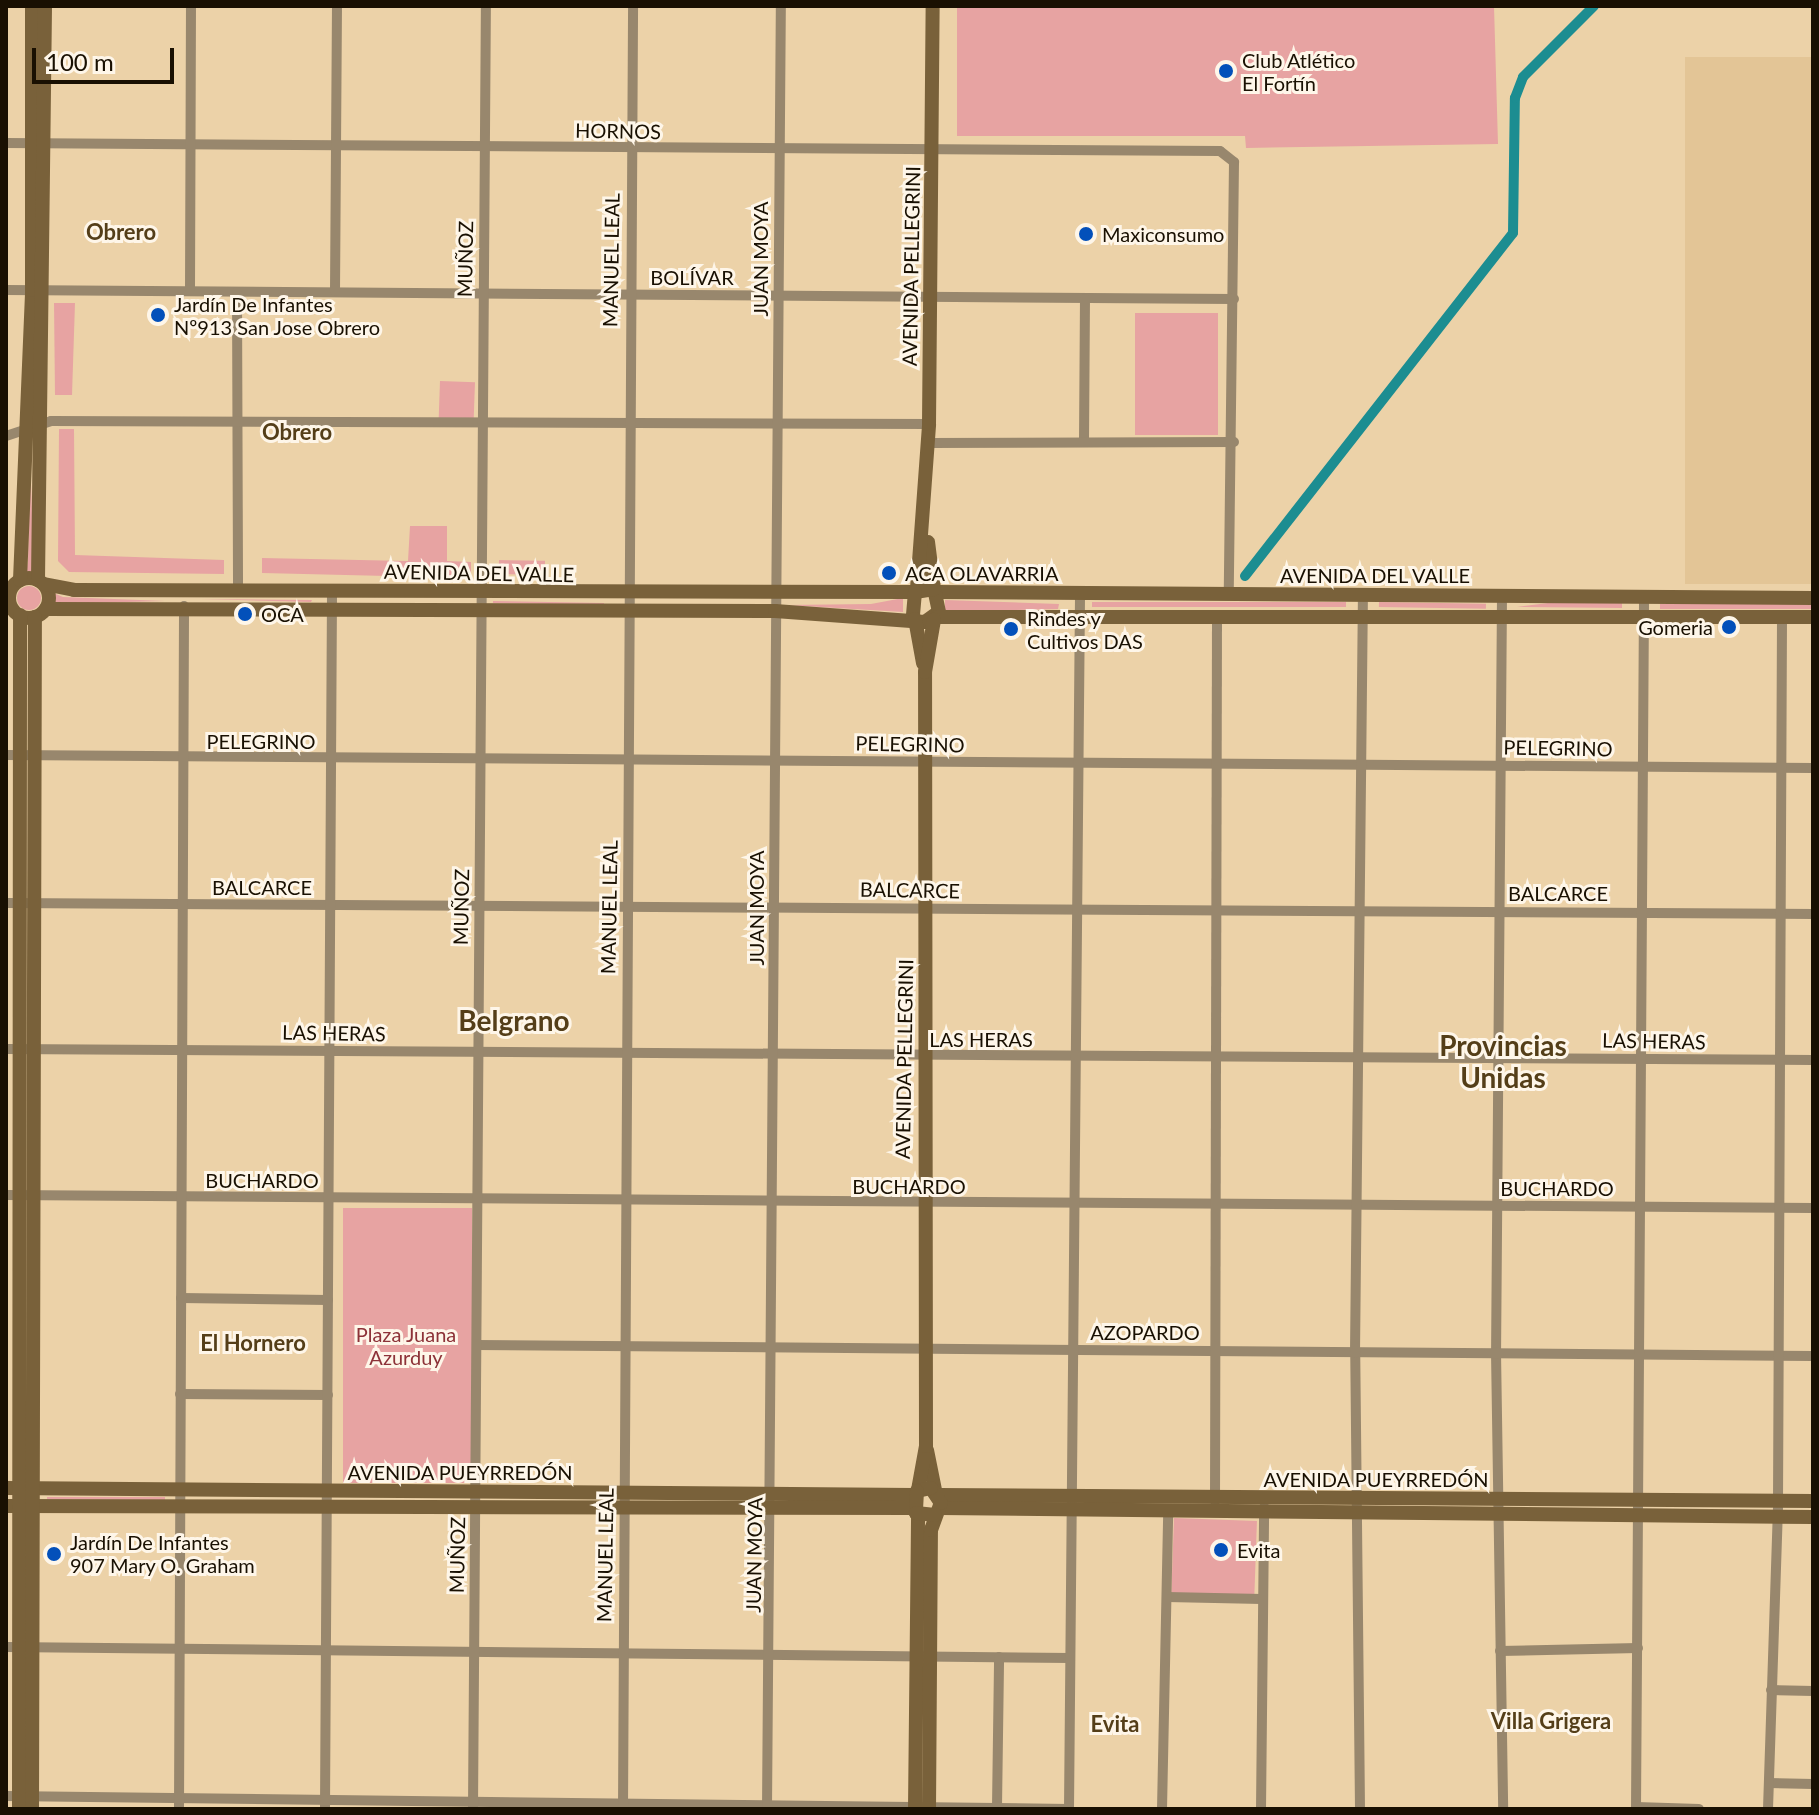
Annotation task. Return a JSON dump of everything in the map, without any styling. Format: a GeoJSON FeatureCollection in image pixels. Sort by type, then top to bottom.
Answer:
{"type":"FeatureCollection","features":[{"type":"Feature","properties":{"kind":"main road"},"geometry":{"type":"LineString","coordinates":[[32,6],[39,143]]}},
{"type":"Feature","properties":{"kind":"main road"},"geometry":{"type":"LineString","coordinates":[[24,612],[41,582],[39,143],[45,6]]}},
{"type":"Feature","properties":{"kind":"main road","name":"AVENIDA PELLEGRINI"},"geometry":{"type":"LineString","coordinates":[[925,672],[914,618],[926,525],[929,443],[933,6]]}},
{"type":"Feature","properties":{"kind":"main road"},"geometry":{"type":"LineString","coordinates":[[22,1801],[21,1647],[29,1488],[19,1346],[31,904],[24,612],[14,583],[38,291]]}},
{"type":"Feature","properties":{"kind":"main road","name":"AVENIDA PELLEGRINI"},"geometry":{"type":"LineString","coordinates":[[922,1656],[937,1502],[926,1446],[922,1205],[925,672],[935,619],[935,590],[926,525]]}},
{"type":"Feature","properties":{"kind":"main road","name":"AVENIDA DEL VALLE"},"geometry":{"type":"LineString","coordinates":[[14,583],[238,591],[624,595],[935,590],[1080,598],[1229,595],[1813,598]]}},
{"type":"Feature","properties":{"kind":"main road","name":"AVENIDA DEL VALLE"},"geometry":{"type":"LineString","coordinates":[[24,612],[184,606],[775,611],[935,619],[1361,612],[1813,617]]}},
{"type":"Feature","properties":{"kind":"main road","name":"AVENIDA PELLEGRINI"},"geometry":{"type":"LineString","coordinates":[[922,1807],[922,1656],[915,1502],[926,1446]]}},
{"type":"Feature","properties":{"kind":"main road","name":"AVENIDA PUEYRREDÓN"},"geometry":{"type":"LineString","coordinates":[[6,1488],[180,1488],[476,1508],[625,1510],[773,1500]]}},
{"type":"Feature","properties":{"kind":"main road","name":"AVENIDA PUEYRREDÓN"},"geometry":{"type":"LineString","coordinates":[[6,1506],[180,1508],[476,1491],[915,1502]]}},
{"type":"Feature","properties":{"kind":"main road","name":"AVENIDA PUEYRREDÓN"},"geometry":{"type":"LineString","coordinates":[[1707,1509],[1778,1501],[1813,1501]]}},
{"type":"Feature","properties":{"kind":"main road"},"geometry":{"type":"LineString","coordinates":[[915,1502],[937,1502]]}},
{"type":"Feature","properties":{"kind":"main road"},"geometry":{"type":"LineString","coordinates":[[915,1502],[937,1502]]}},
{"type":"Feature","properties":{"kind":"main road","name":"AVENIDA PUEYRREDÓN"},"geometry":{"type":"LineString","coordinates":[[937,1502],[1707,1509],[1813,1517]]}},
{"type":"Feature","properties":{"kind":"main road","name":"AVENIDA PUEYRREDÓN"},"geometry":{"type":"LineString","coordinates":[[1074,1504],[1168,1512],[1215,1506]]}},
{"type":"Feature","properties":{"kind":"street"},"geometry":{"type":"LineString","coordinates":[[190,290],[191,6]]}},
{"type":"Feature","properties":{"kind":"street"},"geometry":{"type":"LineString","coordinates":[[335,291],[337,6]]}},
{"type":"Feature","properties":{"kind":"street","name":"MUÑOZ"},"geometry":{"type":"LineString","coordinates":[[473,1806],[481,757],[478,610],[482,593],[486,6]]}},
{"type":"Feature","properties":{"kind":"street","name":"MANUEL LEAL"},"geometry":{"type":"LineString","coordinates":[[623,1806],[621,1652],[627,1347],[625,1201],[630,759],[629,610],[624,595],[633,6]]}},
{"type":"Feature","properties":{"kind":"street","name":"JUAN MOYA"},"geometry":{"type":"LineString","coordinates":[[767,1807],[773,1500],[775,594],[781,6]]}},
{"type":"Feature","properties":{"kind":"street","name":"HORNOS"},"geometry":{"type":"LineString","coordinates":[[6,143],[337,144],[779,151],[932,149],[1228,155],[1234,299]]}},
{"type":"Feature","properties":{"kind":"street","name":"BOLÍVAR"},"geometry":{"type":"LineString","coordinates":[[6,290],[1234,299]]}},
{"type":"Feature","properties":{"kind":"street"},"geometry":{"type":"LineString","coordinates":[[237,292],[238,591]]}},
{"type":"Feature","properties":{"kind":"street"},"geometry":{"type":"LineString","coordinates":[[1084,441],[1085,299]]}},
{"type":"Feature","properties":{"kind":"street"},"geometry":{"type":"LineString","coordinates":[[1229,595],[1234,442],[1234,299]]}},
{"type":"Feature","properties":{"kind":"street"},"geometry":{"type":"LineString","coordinates":[[6,436],[26,433],[41,425],[929,424]]}},
{"type":"Feature","properties":{"kind":"street"},"geometry":{"type":"LineString","coordinates":[[929,443],[1234,442]]}},
{"type":"Feature","properties":{"kind":"street"},"geometry":{"type":"LineString","coordinates":[[325,1804],[328,1300],[332,1198],[332,592]]}},
{"type":"Feature","properties":{"kind":"street"},"geometry":{"type":"LineString","coordinates":[[1360,1809],[1355,1353],[1363,595]]}},
{"type":"Feature","properties":{"kind":"street"},"geometry":{"type":"LineString","coordinates":[[1502,596],[1496,1352],[1503,1809]]}},
{"type":"Feature","properties":{"kind":"street"},"geometry":{"type":"LineString","coordinates":[[22,1801],[473,1806],[997,1806],[1069,1809],[1080,598]]}},
{"type":"Feature","properties":{"kind":"street"},"geometry":{"type":"LineString","coordinates":[[1644,598],[1634,1352],[1638,1648],[1636,1808],[1699,1809]]}},
{"type":"Feature","properties":{"kind":"street"},"geometry":{"type":"LineString","coordinates":[[179,1804],[180,1394],[186,1049],[184,606]]}},
{"type":"Feature","properties":{"kind":"street"},"geometry":{"type":"LineString","coordinates":[[1215,1506],[1220,762],[1217,615]]}},
{"type":"Feature","properties":{"kind":"street"},"geometry":{"type":"LineString","coordinates":[[1768,1809],[1773,1516],[1778,1501],[1776,1209],[1782,617]]}},
{"type":"Feature","properties":{"kind":"street","name":"PELEGRINO"},"geometry":{"type":"LineString","coordinates":[[6,755],[186,759],[481,757],[1813,768]]}},
{"type":"Feature","properties":{"kind":"street","name":"BALCARCE"},"geometry":{"type":"LineString","coordinates":[[6,903],[1813,914]]}},
{"type":"Feature","properties":{"kind":"street","name":"LAS HERAS"},"geometry":{"type":"LineString","coordinates":[[6,1049],[925,1057],[1358,1056],[1813,1060]]}},
{"type":"Feature","properties":{"kind":"street","name":"BUCHARDO"},"geometry":{"type":"LineString","coordinates":[[21,1195],[477,1202],[922,1205],[1074,1202],[1813,1208]]}},
{"type":"Feature","properties":{"kind":"street"},"geometry":{"type":"LineString","coordinates":[[181,1298],[328,1300]]}},
{"type":"Feature","properties":{"kind":"street","name":"AZOPARDO"},"geometry":{"type":"LineString","coordinates":[[477,1345],[925,1351],[1634,1352],[1813,1356]]}},
{"type":"Feature","properties":{"kind":"street"},"geometry":{"type":"LineString","coordinates":[[180,1394],[328,1395]]}},
{"type":"Feature","properties":{"kind":"street"},"geometry":{"type":"LineString","coordinates":[[1261,1809],[1264,1506]]}},
{"type":"Feature","properties":{"kind":"street"},"geometry":{"type":"LineString","coordinates":[[1162,1809],[1168,1512]]}},
{"type":"Feature","properties":{"kind":"street"},"geometry":{"type":"LineString","coordinates":[[1167,1597],[1262,1599]]}},
{"type":"Feature","properties":{"kind":"street"},"geometry":{"type":"LineString","coordinates":[[21,1647],[1070,1658]]}},
{"type":"Feature","properties":{"kind":"street"},"geometry":{"type":"LineString","coordinates":[[1500,1651],[1638,1648]]}},
{"type":"Feature","properties":{"kind":"street"},"geometry":{"type":"LineString","coordinates":[[997,1806],[999,1657]]}},
{"type":"Feature","properties":{"kind":"street"},"geometry":{"type":"LineString","coordinates":[[1771,1690],[1813,1691]]}},
{"type":"Feature","properties":{"kind":"street"},"geometry":{"type":"LineString","coordinates":[[1769,1783],[1813,1784]]}},
{"type":"Feature","properties":{"kind":"shaded area"},"geometry":{"type":"Polygon","coordinates":[[[1685,57],[1813,57],[1813,584],[1685,584],[1685,57]]]}},
{"type":"Feature","properties":{"kind":"green space","name":"Club Atlético El Fortín"},"geometry":{"type":"Polygon","coordinates":[[[957,6],[1494,6],[1498,144],[1246,148],[1245,136],[957,136],[957,6]]]}},
{"type":"Feature","properties":{"kind":"green space"},"geometry":{"type":"Polygon","coordinates":[[[54,303],[75,303],[72,395],[55,395],[54,303]]]}},
{"type":"Feature","properties":{"kind":"green space"},"geometry":{"type":"Polygon","coordinates":[[[1135,313],[1218,313],[1218,435],[1135,435],[1135,313]]]}},
{"type":"Feature","properties":{"kind":"green space"},"geometry":{"type":"Polygon","coordinates":[[[440,381],[475,382],[474,420],[439,419],[440,381]]]}},
{"type":"Feature","properties":{"kind":"green space"},"geometry":{"type":"Polygon","coordinates":[[[59,429],[74,429],[75,555],[224,560],[224,574],[69,572],[58,561],[59,429]]]}},
{"type":"Feature","properties":{"kind":"green space"},"geometry":{"type":"Polygon","coordinates":[[[30,451],[34,575],[25,575],[28,562],[30,451]]]}},
{"type":"Feature","properties":{"kind":"green space"},"geometry":{"type":"Polygon","coordinates":[[[410,526],[447,526],[447,561],[471,562],[471,578],[262,573],[262,558],[408,561],[410,526]]]}},
{"type":"Feature","properties":{"kind":"green space"},"geometry":{"type":"Polygon","coordinates":[[[499,560],[545,561],[545,575],[499,574],[499,560]]]}},
{"type":"Feature","properties":{"kind":"green space"},"geometry":{"type":"Polygon","coordinates":[[[29,586],[40,593],[41,598],[34,609],[29,610],[18,603],[17,598],[24,587],[29,586]]]}},
{"type":"Feature","properties":{"kind":"green space"},"geometry":{"type":"Polygon","coordinates":[[[51,592],[63,597],[165,601],[51,604],[51,592]]]}},
{"type":"Feature","properties":{"kind":"green space"},"geometry":{"type":"Polygon","coordinates":[[[903,598],[903,612],[787,605],[871,604],[903,598]]]}},
{"type":"Feature","properties":{"kind":"green space"},"geometry":{"type":"Polygon","coordinates":[[[201,599],[312,600],[311,602],[201,599]]]}},
{"type":"Feature","properties":{"kind":"green space"},"geometry":{"type":"Polygon","coordinates":[[[945,600],[1059,604],[1058,609],[945,612],[945,600]]]}},
{"type":"Feature","properties":{"kind":"green space"},"geometry":{"type":"Polygon","coordinates":[[[493,601],[604,603],[604,605],[493,601]]]}},
{"type":"Feature","properties":{"kind":"green space"},"geometry":{"type":"Polygon","coordinates":[[[1092,602],[1346,602],[1346,607],[1092,607],[1092,602]]]}},
{"type":"Feature","properties":{"kind":"green space"},"geometry":{"type":"Polygon","coordinates":[[[1379,602],[1486,604],[1486,609],[1379,607],[1379,602]]]}},
{"type":"Feature","properties":{"kind":"green space"},"geometry":{"type":"Polygon","coordinates":[[[1556,602],[1622,603],[1622,608],[1517,607],[1556,602]]]}},
{"type":"Feature","properties":{"kind":"green space"},"geometry":{"type":"Polygon","coordinates":[[[1660,604],[1813,604],[1813,609],[1660,609],[1660,604]]]}},
{"type":"Feature","properties":{"kind":"green space","name":"Plaza Juana Azurduy"},"geometry":{"type":"Polygon","coordinates":[[[343,1208],[472,1208],[472,1483],[343,1483],[343,1208]]]}},
{"type":"Feature","properties":{"kind":"green space"},"geometry":{"type":"Polygon","coordinates":[[[165,1497],[165,1500],[47,1499],[165,1497]]]}},
{"type":"Feature","properties":{"kind":"green space"},"geometry":{"type":"Polygon","coordinates":[[[1174,1518],[1257,1521],[1254,1597],[1171,1594],[1174,1518]]]}},
{"type":"Feature","properties":{"kind":"waterway"},"geometry":{"type":"LineString","coordinates":[[1245,576],[1513,233],[1515,98],[1523,77],[1594,6]]}},
{"type":"Feature","properties":{"kind":"place","name":"Club Atlético El Fortín"},"geometry":{"type":"Point","coordinates":[1226,71]}},
{"type":"Feature","properties":{"kind":"place","name":"Maxiconsumo"},"geometry":{"type":"Point","coordinates":[1086,234]}},
{"type":"Feature","properties":{"kind":"place","name":"Jardín De Infantes Nº913 San Jose Obrero"},"geometry":{"type":"Point","coordinates":[158,315]}},
{"type":"Feature","properties":{"kind":"place","name":"ACA OLAVARRIA"},"geometry":{"type":"Point","coordinates":[889,573]}},
{"type":"Feature","properties":{"kind":"place","name":"OCA"},"geometry":{"type":"Point","coordinates":[245,614]}},
{"type":"Feature","properties":{"kind":"place","name":"Gomeria"},"geometry":{"type":"Point","coordinates":[1729,627]}},
{"type":"Feature","properties":{"kind":"place","name":"Rindes y Cultivos DAS"},"geometry":{"type":"Point","coordinates":[1011,629]}},
{"type":"Feature","properties":{"kind":"place","name":"Evita"},"geometry":{"type":"Point","coordinates":[1221,1550]}},
{"type":"Feature","properties":{"kind":"place","name":"Jardín De Infantes 907 Mary O. Graham"},"geometry":{"type":"Point","coordinates":[54,1554]}},
{"type":"Feature","properties":{"kind":"district","name":"Obrero"},"geometry":{"type":"Point","coordinates":[121,232]}},
{"type":"Feature","properties":{"kind":"district","name":"Obrero"},"geometry":{"type":"Point","coordinates":[297,432]}},
{"type":"Feature","properties":{"kind":"district","name":"Belgrano"},"geometry":{"type":"Point","coordinates":[514,1020]}},
{"type":"Feature","properties":{"kind":"district","name":"Provincias Unidas"},"geometry":{"type":"Point","coordinates":[1503,1061]}},
{"type":"Feature","properties":{"kind":"district","name":"El Hornero"},"geometry":{"type":"Point","coordinates":[253,1343]}},
{"type":"Feature","properties":{"kind":"district","name":"Villa Grigera"},"geometry":{"type":"Point","coordinates":[1551,1721]}},
{"type":"Feature","properties":{"kind":"district","name":"Evita"},"geometry":{"type":"Point","coordinates":[1115,1724]}}]}
